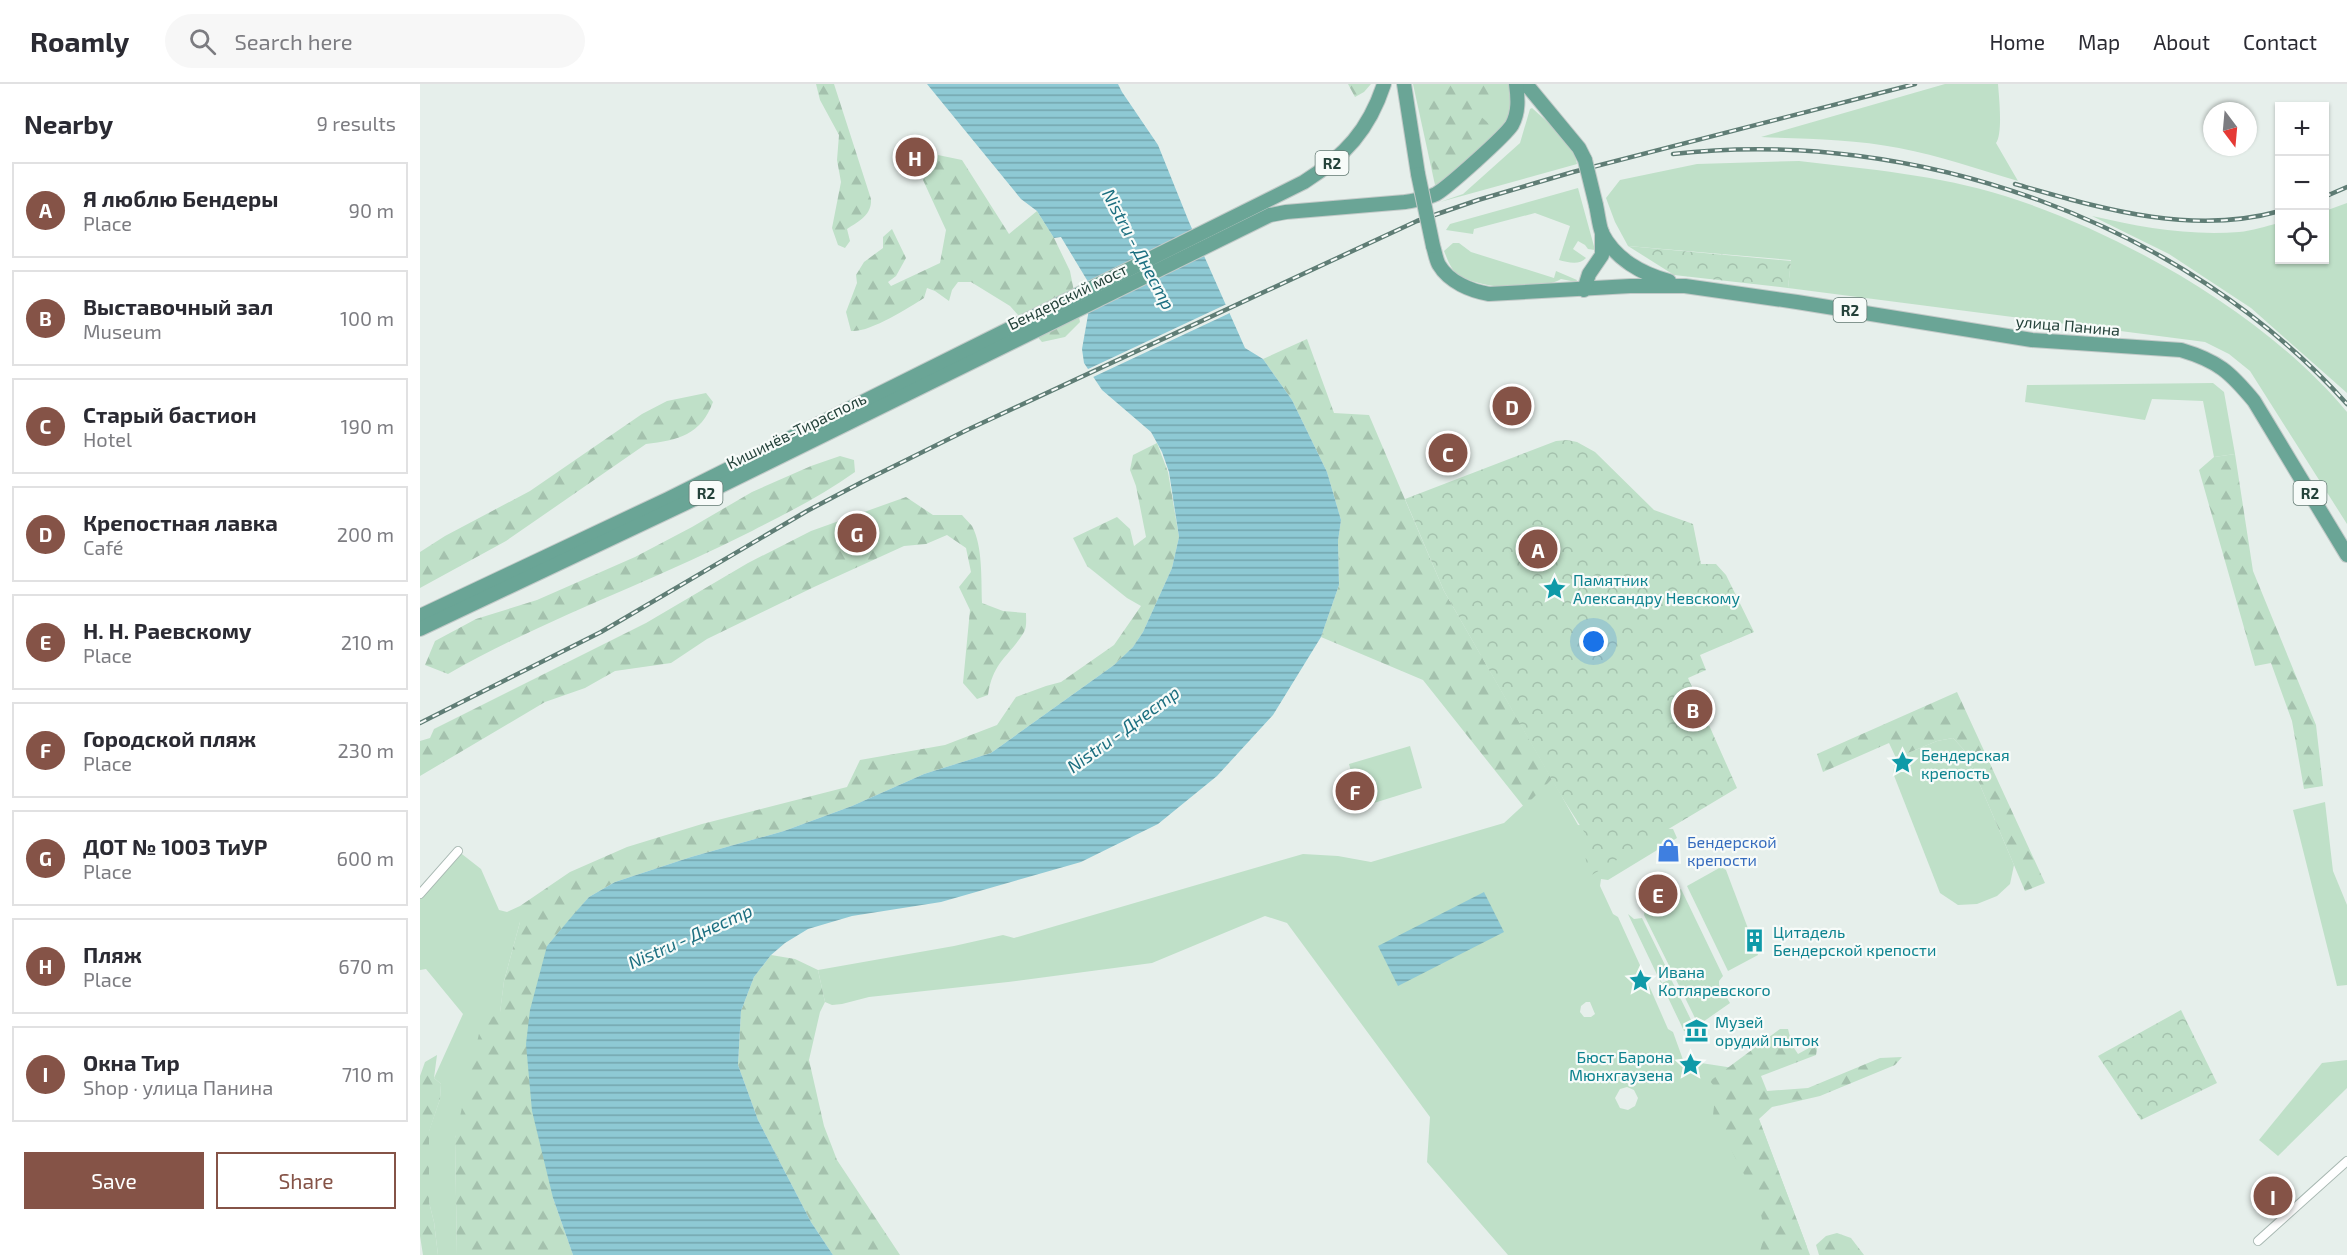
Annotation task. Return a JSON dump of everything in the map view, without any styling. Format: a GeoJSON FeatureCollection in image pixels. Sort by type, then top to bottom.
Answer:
{"type":"FeatureCollection","features":[{"type":"Feature","properties":{"kind":"main road","name":"R2"},"geometry":{"type":"LineString","coordinates":[[1252,217],[1317,174],[1347,149],[1373,114],[1384,84]]}},
{"type":"Feature","properties":{"kind":"main road","name":"R2"},"geometry":{"type":"LineString","coordinates":[[1404,84],[1418,174],[1433,246],[1440,266],[1454,280],[1473,292],[1489,294],[1630,286],[1685,286]]}},
{"type":"Feature","properties":{"kind":"main road","name":"R2"},"geometry":{"type":"LineString","coordinates":[[1252,217],[1405,202],[1421,200],[1436,194],[1508,130],[1516,112],[1518,97],[1516,84]]}},
{"type":"Feature","properties":{"kind":"main road","name":"R2"},"geometry":{"type":"LineString","coordinates":[[1526,84],[1579,147],[1585,160],[1602,232],[1614,250],[1630,265],[1654,277],[1685,286]]}},
{"type":"Feature","properties":{"kind":"main road","name":"Бендерский мост"},"geometry":{"type":"LineString","coordinates":[[988,346],[1252,217]]}},
{"type":"Feature","properties":{"kind":"main road"},"geometry":{"type":"LineString","coordinates":[[1584,290],[1589,274],[1602,255],[1602,232]]}},
{"type":"Feature","properties":{"kind":"main road","name":"улица Панина"},"geometry":{"type":"LineString","coordinates":[[1685,286],[2013,338],[2181,350],[2199,355],[2216,362],[2254,401],[2347,555]]}},
{"type":"Feature","properties":{"kind":"main road","name":"Кишинёв-Тирасполь"},"geometry":{"type":"LineString","coordinates":[[420,616],[988,346]]}},
{"type":"Feature","properties":{"kind":"main road","name":"Кишинёв-Тирасполь"},"geometry":{"type":"LineString","coordinates":[[420,630],[686,503],[988,346]]}},
{"type":"Feature","properties":{"kind":"street"},"geometry":{"type":"LineString","coordinates":[[420,894],[458,851]]}},
{"type":"Feature","properties":{"kind":"street"},"geometry":{"type":"LineString","coordinates":[[2258,1241],[2347,1161]]}},
{"type":"Feature","properties":{"kind":"green space"},"geometry":{"type":"Polygon","coordinates":[[[816,84],[834,84],[871,199],[867,213],[847,229],[850,241],[845,248],[838,245],[832,228],[841,182],[837,160],[839,135],[820,100],[816,84]]]}},
{"type":"Feature","properties":{"kind":"green space"},"geometry":{"type":"Polygon","coordinates":[[[1348,84],[1371,84],[1355,97],[1348,84]]]}},
{"type":"Feature","properties":{"kind":"green space"},"geometry":{"type":"Polygon","coordinates":[[[1413,84],[1509,84],[1512,88],[1510,120],[1462,166],[1435,185],[1413,84]]]}},
{"type":"Feature","properties":{"kind":"green space"},"geometry":{"type":"Polygon","coordinates":[[[1431,84],[1505,84],[1507,92],[1502,96],[1494,95],[1477,99],[1473,108],[1493,131],[1446,176],[1438,179],[1433,171],[1421,109],[1421,102],[1431,84]]]}},
{"type":"Feature","properties":{"kind":"green space"},"geometry":{"type":"Polygon","coordinates":[[[1945,84],[1998,84],[2000,123],[1996,143],[2018,181],[1929,155],[1882,145],[1761,137],[1945,84]]]}},
{"type":"Feature","properties":{"kind":"green space"},"geometry":{"type":"Polygon","coordinates":[[[1532,108],[1570,142],[1577,164],[1440,202],[1463,194],[1520,143],[1532,108]]]}},
{"type":"Feature","properties":{"kind":"green space"},"geometry":{"type":"Polygon","coordinates":[[[938,155],[962,160],[1009,234],[1037,211],[1054,238],[1070,271],[1080,322],[1065,337],[1042,342],[1010,306],[971,282],[958,282],[952,290],[949,301],[927,288],[924,298],[899,313],[868,328],[851,331],[846,312],[857,283],[856,275],[864,262],[883,248],[883,237],[892,229],[906,258],[896,276],[888,282],[891,286],[940,263],[946,230],[923,180],[938,155]]]}},
{"type":"Feature","properties":{"kind":"green space"},"geometry":{"type":"Polygon","coordinates":[[[1799,161],[1929,178],[2005,196],[2051,212],[2145,255],[2235,311],[2314,376],[2347,412],[2347,524],[2250,371],[2229,354],[2205,342],[1788,288],[1791,260],[1628,246],[1615,222],[1606,198],[1620,180],[1697,164],[1799,161]]]}},
{"type":"Feature","properties":{"kind":"green space"},"geometry":{"type":"Polygon","coordinates":[[[1578,188],[1595,250],[1588,249],[1578,241],[1573,249],[1586,258],[1580,262],[1559,260],[1570,226],[1535,213],[1474,229],[1473,234],[1446,230],[1450,224],[1578,188]]]}},
{"type":"Feature","properties":{"kind":"green space"},"geometry":{"type":"Polygon","coordinates":[[[2347,203],[2347,393],[2251,308],[2169,254],[2092,216],[2146,227],[2201,233],[2254,230],[2275,224],[2275,264],[2329,264],[2329,210],[2347,203]]]}},
{"type":"Feature","properties":{"kind":"green space"},"geometry":{"type":"Polygon","coordinates":[[[1453,243],[1459,243],[1471,252],[1554,278],[1556,271],[1577,280],[1576,282],[1561,279],[1538,286],[1523,287],[1477,283],[1464,278],[1452,268],[1444,251],[1453,243]]]}},
{"type":"Feature","properties":{"kind":"green space"},"geometry":{"type":"Polygon","coordinates":[[[1628,246],[1791,261],[1788,288],[1674,275],[1628,246]]]}},
{"type":"Feature","properties":{"kind":"green space"},"geometry":{"type":"Polygon","coordinates":[[[1307,339],[1334,413],[1369,415],[1444,591],[1552,779],[1524,807],[1423,680],[1321,637],[1339,585],[1338,541],[1341,520],[1327,472],[1292,400],[1263,359],[1307,339]]]}},
{"type":"Feature","properties":{"kind":"green space"},"geometry":{"type":"Polygon","coordinates":[[[2213,383],[2224,392],[2235,454],[2214,457],[2203,401],[2152,399],[2145,420],[2025,402],[2027,385],[2213,383]]]}},
{"type":"Feature","properties":{"kind":"green space"},"geometry":{"type":"Polygon","coordinates":[[[706,393],[713,402],[702,422],[695,429],[678,438],[646,444],[506,541],[420,588],[420,552],[445,536],[530,491],[642,414],[667,401],[706,393]]]}},
{"type":"Feature","properties":{"kind":"green space"},"geometry":{"type":"Polygon","coordinates":[[[1556,441],[1577,442],[1595,452],[1654,510],[1693,524],[1701,564],[1716,564],[1726,575],[1754,632],[1700,655],[1706,670],[1688,678],[1737,788],[1590,876],[1582,844],[1588,838],[1560,794],[1444,591],[1405,499],[1556,441]]]}},
{"type":"Feature","properties":{"kind":"green space"},"geometry":{"type":"Polygon","coordinates":[[[1157,443],[1168,472],[1179,537],[1172,568],[1143,632],[1133,647],[1114,665],[991,753],[924,774],[852,806],[784,831],[691,857],[615,882],[589,897],[547,946],[553,1198],[573,1255],[457,1255],[455,1138],[481,1025],[500,1012],[504,981],[520,922],[520,906],[570,872],[627,847],[702,824],[847,787],[860,760],[945,745],[997,725],[1016,697],[1061,682],[1114,645],[1141,606],[1127,598],[1087,566],[1073,538],[1117,517],[1130,529],[1134,546],[1146,537],[1136,486],[1130,470],[1133,455],[1157,443]]]}},
{"type":"Feature","properties":{"kind":"green space"},"geometry":{"type":"Polygon","coordinates":[[[2235,454],[2253,571],[2316,725],[2323,786],[2304,789],[2292,721],[2271,663],[2255,666],[2199,470],[2214,457],[2235,454]]]}},
{"type":"Feature","properties":{"kind":"green space"},"geometry":{"type":"Polygon","coordinates":[[[840,456],[854,460],[855,472],[818,496],[752,531],[523,635],[448,674],[425,665],[435,641],[476,619],[537,600],[635,557],[752,492],[840,456]]]}},
{"type":"Feature","properties":{"kind":"green space"},"geometry":{"type":"Polygon","coordinates":[[[906,497],[933,515],[962,515],[976,534],[981,564],[982,603],[1003,611],[1026,613],[1025,630],[994,674],[988,695],[977,699],[963,683],[970,610],[959,587],[971,572],[966,548],[947,535],[926,544],[904,546],[814,587],[707,639],[671,663],[615,671],[585,688],[545,702],[420,776],[420,741],[430,738],[434,729],[646,623],[748,563],[811,531],[906,497]]]}},
{"type":"Feature","properties":{"kind":"green space"},"geometry":{"type":"Polygon","coordinates":[[[1957,692],[2045,883],[2025,891],[1966,752],[1953,738],[1937,741],[1896,758],[1889,743],[1823,772],[1817,754],[1957,692]]]}},
{"type":"Feature","properties":{"kind":"green space"},"geometry":{"type":"Polygon","coordinates":[[[1953,738],[1966,752],[2014,865],[2010,884],[1997,896],[1977,904],[1958,905],[1940,893],[1893,773],[1896,758],[1937,741],[1953,738]]]}},
{"type":"Feature","properties":{"kind":"green space"},"geometry":{"type":"Polygon","coordinates":[[[1410,746],[1422,788],[1361,807],[1349,764],[1410,746]]]}},
{"type":"Feature","properties":{"kind":"green space"},"geometry":{"type":"Polygon","coordinates":[[[1552,779],[1578,825],[1673,829],[1677,838],[1608,880],[1601,879],[1600,886],[1613,914],[1618,917],[1644,974],[1634,978],[1637,985],[1647,981],[1668,1029],[1673,1032],[1686,1068],[1690,1072],[1696,1070],[1701,1063],[1740,1069],[1810,1255],[1508,1255],[1427,1162],[1430,1117],[1287,923],[1265,916],[1152,963],[869,997],[842,1004],[832,1005],[825,1002],[818,970],[1003,935],[1014,938],[1303,854],[1338,856],[1371,862],[1504,823],[1552,779]],[[1590,1002],[1581,1006],[1580,1012],[1584,1017],[1591,1017],[1595,1014],[1590,1002]],[[1627,1087],[1620,1089],[1615,1098],[1620,1108],[1628,1110],[1635,1106],[1638,1098],[1634,1090],[1627,1087]]]}},
{"type":"Feature","properties":{"kind":"green space"},"geometry":{"type":"Polygon","coordinates":[[[2325,802],[2333,871],[2347,905],[2347,985],[2337,986],[2293,810],[2325,802]]]}},
{"type":"Feature","properties":{"kind":"green space"},"geometry":{"type":"Polygon","coordinates":[[[458,851],[481,869],[499,910],[507,912],[520,906],[520,922],[504,981],[500,1013],[455,1138],[457,1255],[438,1255],[429,1202],[429,1131],[440,1099],[441,1084],[434,1078],[463,1014],[426,969],[420,970],[420,894],[458,851]]]}},
{"type":"Feature","properties":{"kind":"green space"},"geometry":{"type":"Polygon","coordinates":[[[1721,867],[1726,870],[1758,955],[1728,971],[1687,886],[1721,867]]]}},
{"type":"Feature","properties":{"kind":"green space"},"geometry":{"type":"Polygon","coordinates":[[[1681,889],[1723,976],[1719,985],[1730,1003],[1700,1024],[1644,915],[1645,909],[1681,889]]]}},
{"type":"Feature","properties":{"kind":"green space"},"geometry":{"type":"Polygon","coordinates":[[[1628,914],[1634,919],[1642,918],[1666,967],[1657,972],[1662,983],[1671,979],[1693,1024],[1690,1025],[1688,1031],[1684,1031],[1628,914]]]}},
{"type":"Feature","properties":{"kind":"green space"},"geometry":{"type":"Polygon","coordinates":[[[771,955],[795,959],[818,970],[825,1002],[820,1012],[809,1060],[824,1126],[837,1160],[900,1255],[833,1255],[811,1222],[758,1120],[738,1065],[741,1011],[754,977],[771,955]]]}},
{"type":"Feature","properties":{"kind":"green space"},"geometry":{"type":"Polygon","coordinates":[[[2181,1010],[2217,1083],[2141,1120],[2098,1056],[2181,1010]]]}},
{"type":"Feature","properties":{"kind":"green space"},"geometry":{"type":"Polygon","coordinates":[[[1780,1029],[1788,1029],[1792,1045],[1798,1054],[1818,1043],[1816,1055],[1761,1076],[1767,1091],[1808,1088],[1880,1058],[1902,1057],[1895,1065],[1820,1096],[1772,1107],[1759,1119],[1807,1247],[1799,1255],[1759,1255],[1765,1233],[1758,1201],[1713,1115],[1716,1089],[1710,1081],[1780,1029]]]}},
{"type":"Feature","properties":{"kind":"green space"},"geometry":{"type":"Polygon","coordinates":[[[437,1055],[434,1078],[441,1084],[440,1099],[429,1132],[429,1202],[438,1255],[423,1255],[420,1236],[420,1076],[425,1062],[437,1055]]]}},
{"type":"Feature","properties":{"kind":"green space"},"geometry":{"type":"Polygon","coordinates":[[[2347,1060],[2347,1088],[2278,1156],[2259,1140],[2322,1063],[2347,1060]]]}},
{"type":"Feature","properties":{"kind":"green space"},"geometry":{"type":"Polygon","coordinates":[[[1837,1233],[1851,1238],[1864,1255],[1819,1255],[1816,1245],[1826,1236],[1837,1233]]]}},
{"type":"Feature","properties":{"kind":"water","name":"Nistru - Днестр"},"geometry":{"type":"Polygon","coordinates":[[[927,84],[1118,84],[1158,145],[1189,222],[1245,348],[1263,359],[1292,400],[1327,472],[1341,520],[1338,541],[1339,585],[1321,637],[1273,715],[1217,776],[1158,824],[1081,862],[941,902],[852,916],[808,929],[771,955],[754,977],[741,1011],[738,1065],[758,1120],[811,1222],[833,1255],[573,1255],[553,1198],[532,1111],[526,1044],[530,1010],[547,946],[573,915],[589,897],[615,882],[691,857],[784,831],[852,806],[924,774],[991,753],[1114,665],[1133,647],[1143,632],[1172,568],[1179,537],[1169,472],[1162,452],[1151,432],[1102,390],[1084,363],[1082,349],[1090,285],[1061,237],[1054,238],[1037,211],[1021,199],[927,84]]]}},
{"type":"Feature","properties":{"kind":"water"},"geometry":{"type":"Polygon","coordinates":[[[1484,892],[1504,932],[1398,986],[1378,946],[1484,892]]]}},
{"type":"Feature","properties":{"kind":"pier"},"geometry":{"type":"Polygon","coordinates":[[[1229,303],[1232,312],[1091,378],[1086,370],[1229,303]]]}},
{"type":"Feature","properties":{"kind":"railway"},"geometry":{"type":"LineString","coordinates":[[420,723],[601,632],[807,511],[862,482],[967,430],[1417,221],[1573,172],[1915,84]]}},
{"type":"Feature","properties":{"kind":"railway"},"geometry":{"type":"LineString","coordinates":[[1673,154],[1764,149],[1857,156],[1949,173],[2039,200],[2126,238],[2207,284],[2281,340],[2347,404]]}},
{"type":"Feature","properties":{"kind":"railway"},"geometry":{"type":"LineString","coordinates":[[2015,184],[2113,210],[2179,220],[2213,221],[2247,218],[2275,212]]}},
{"type":"Feature","properties":{"kind":"railway"},"geometry":{"type":"LineString","coordinates":[[2329,195],[2347,187]]}},
{"type":"Feature","properties":{"kind":"place","name":"Пляж"},"geometry":{"type":"Point","coordinates":[915,157]}},
{"type":"Feature","properties":{"kind":"place","name":"Крепостная лавка"},"geometry":{"type":"Point","coordinates":[1512,406]}},
{"type":"Feature","properties":{"kind":"place","name":"Старый бастион"},"geometry":{"type":"Point","coordinates":[1448,453]}},
{"type":"Feature","properties":{"kind":"place","name":"ДОТ № 1003 ТиУР"},"geometry":{"type":"Point","coordinates":[857,533]}},
{"type":"Feature","properties":{"kind":"place","name":"Я люблю Бендеры"},"geometry":{"type":"Point","coordinates":[1538,549]}},
{"type":"Feature","properties":{"kind":"place","name":"Памятник Александру Невскому"},"geometry":{"type":"Point","coordinates":[1555,588]}},
{"type":"Feature","properties":{"kind":"place","name":"Выставочный зал"},"geometry":{"type":"Point","coordinates":[1693,709]}},
{"type":"Feature","properties":{"kind":"place","name":"Бендерская крепость"},"geometry":{"type":"Point","coordinates":[1903,763]}},
{"type":"Feature","properties":{"kind":"place","name":"Городской пляж"},"geometry":{"type":"Point","coordinates":[1355,791]}},
{"type":"Feature","properties":{"kind":"place","name":"Бендерской крепости"},"geometry":{"type":"Point","coordinates":[1669,850]}},
{"type":"Feature","properties":{"kind":"place","name":"Н. Н. Раевскому"},"geometry":{"type":"Point","coordinates":[1658,894]}},
{"type":"Feature","properties":{"kind":"place","name":"Цитадель Бендерской крепости"},"geometry":{"type":"Point","coordinates":[1755,940]}},
{"type":"Feature","properties":{"kind":"place","name":"Ивана Котляревского"},"geometry":{"type":"Point","coordinates":[1640,980]}},
{"type":"Feature","properties":{"kind":"place","name":"Музей орудий пыток"},"geometry":{"type":"Point","coordinates":[1697,1030]}},
{"type":"Feature","properties":{"kind":"place","name":"Бюст Барона Мюнхгаузена"},"geometry":{"type":"Point","coordinates":[1691,1065]}},
{"type":"Feature","properties":{"kind":"place","name":"Окна Тир"},"geometry":{"type":"Point","coordinates":[2273,1196]}}]}
